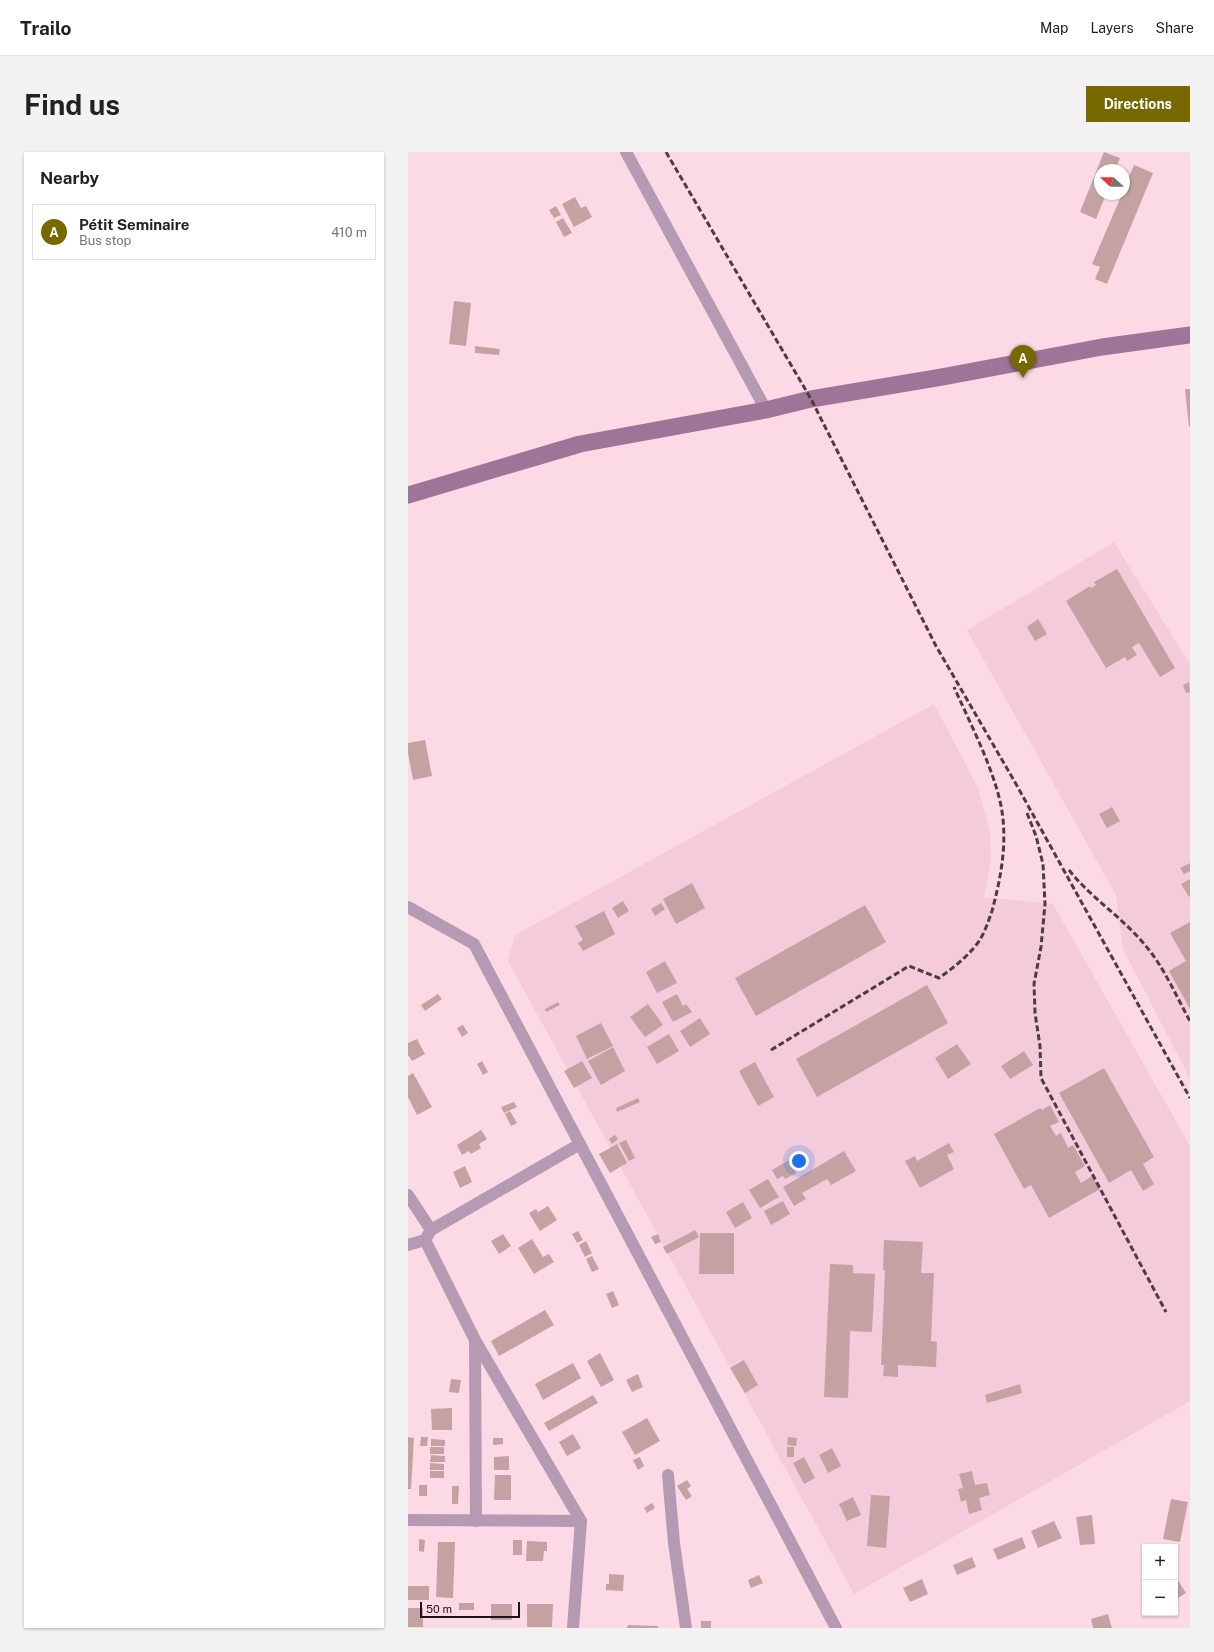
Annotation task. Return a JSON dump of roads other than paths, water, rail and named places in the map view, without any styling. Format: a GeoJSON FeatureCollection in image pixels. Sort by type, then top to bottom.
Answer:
{"type":"FeatureCollection","features":[{"type":"Feature","properties":{"kind":"street"},"geometry":{"type":"LineString","coordinates":[[626,152],[766,410]]}},
{"type":"Feature","properties":{"kind":"street"},"geometry":{"type":"LineString","coordinates":[[408,495],[580,444],[766,410],[811,399],[942,377],[1102,347],[1190,335]]}},
{"type":"Feature","properties":{"kind":"street"},"geometry":{"type":"LineString","coordinates":[[408,907],[474,944],[836,1628]]}},
{"type":"Feature","properties":{"kind":"street"},"geometry":{"type":"LineString","coordinates":[[408,1245],[428,1235],[580,1144]]}},
{"type":"Feature","properties":{"kind":"street"},"geometry":{"type":"LineString","coordinates":[[408,1195],[428,1235],[475,1340],[580,1521],[573,1628]]}},
{"type":"Feature","properties":{"kind":"street"},"geometry":{"type":"LineString","coordinates":[[475,1340],[476,1521]]}},
{"type":"Feature","properties":{"kind":"street"},"geometry":{"type":"LineString","coordinates":[[668,1475],[674,1543],[686,1628]]}},
{"type":"Feature","properties":{"kind":"street"},"geometry":{"type":"LineString","coordinates":[[408,1520],[580,1521]]}},
{"type":"Feature","properties":{"kind":"railway"},"geometry":{"type":"LineString","coordinates":[[666,152],[811,399],[936,646],[1016,784],[1190,1098]]}},
{"type":"Feature","properties":{"kind":"railway"},"geometry":{"type":"LineString","coordinates":[[771,1050],[909,966],[939,978],[964,958],[982,937],[992,911],[999,883],[1003,854],[1004,826],[999,797],[990,769],[954,687]]}},
{"type":"Feature","properties":{"kind":"railway"},"geometry":{"type":"LineString","coordinates":[[1027,813],[1036,836],[1043,864],[1045,904],[1041,947],[1034,984],[1035,1013],[1040,1046],[1041,1078],[1166,1312]]}},
{"type":"Feature","properties":{"kind":"railway"},"geometry":{"type":"LineString","coordinates":[[1069,870],[1087,890],[1127,925],[1145,945],[1164,972],[1190,1021]]}},
{"type":"Feature","properties":{"kind":"place","name":"Pétit Seminaire"},"geometry":{"type":"Point","coordinates":[1023,378]}}]}
